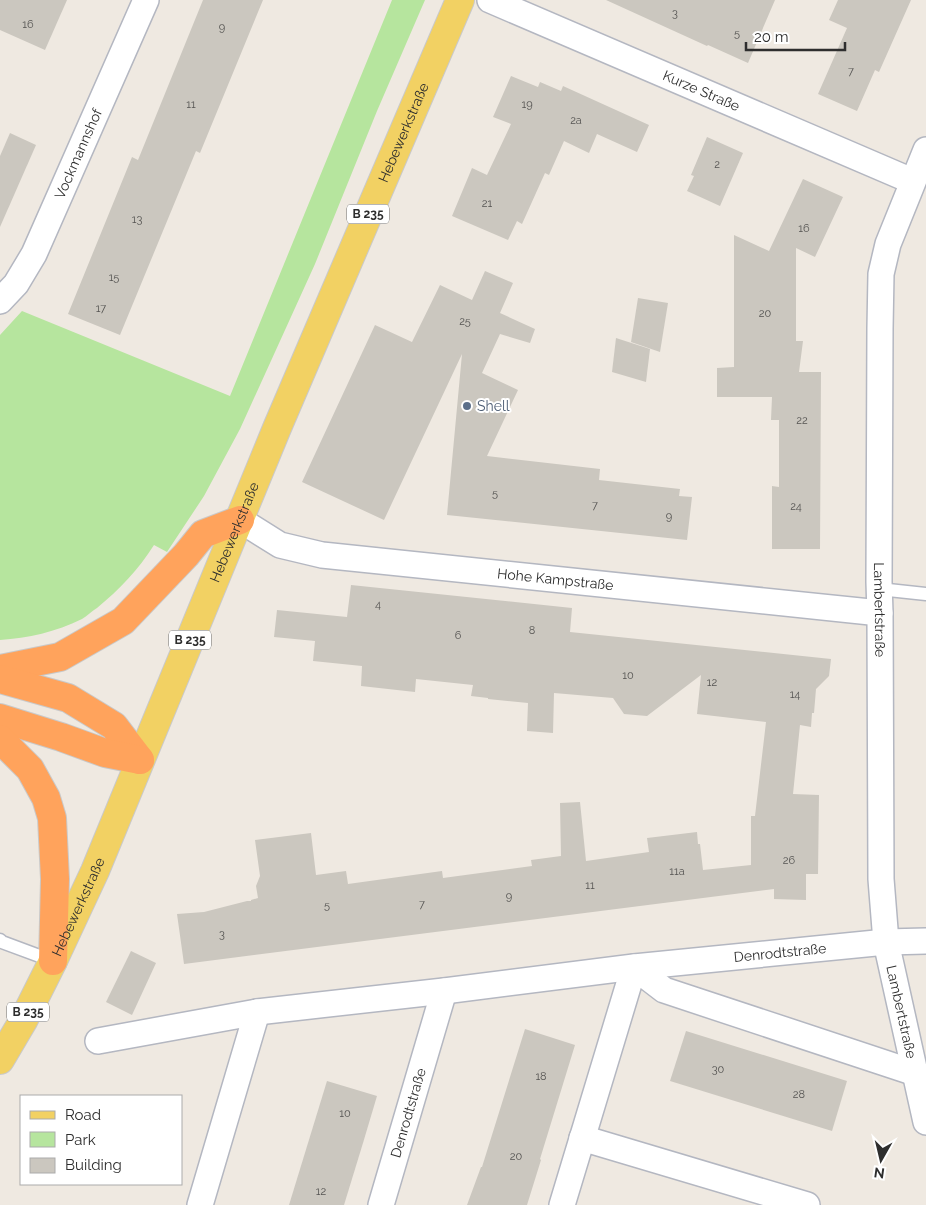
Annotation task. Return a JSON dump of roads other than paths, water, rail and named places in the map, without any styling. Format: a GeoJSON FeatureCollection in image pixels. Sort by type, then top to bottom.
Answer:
{"type":"FeatureCollection","features":[{"type":"Feature","properties":{"kind":"highway"},"geometry":{"type":"LineString","coordinates":[[0,669],[60,657],[124,621],[186,555],[203,534],[240,520]]}},
{"type":"Feature","properties":{"kind":"highway"},"geometry":{"type":"LineString","coordinates":[[0,679],[68,698],[114,726],[140,760]]}},
{"type":"Feature","properties":{"kind":"highway"},"geometry":{"type":"LineString","coordinates":[[0,718],[105,753],[140,760]]}},
{"type":"Feature","properties":{"kind":"highway"},"geometry":{"type":"LineString","coordinates":[[0,739],[30,769],[46,798],[52,818],[55,879],[53,962]]}},
{"type":"Feature","properties":{"kind":"main road","name":"Hebewerkstraße"},"geometry":{"type":"LineString","coordinates":[[0,1060],[23,1021],[53,962],[95,871],[340,280],[460,0]]}},
{"type":"Feature","properties":{"kind":"street","name":"Vockmannshof"},"geometry":{"type":"LineString","coordinates":[[0,301],[16,284],[34,254],[146,0]]}},
{"type":"Feature","properties":{"kind":"street","name":"Kurze Straße"},"geometry":{"type":"LineString","coordinates":[[490,0],[912,181]]}},
{"type":"Feature","properties":{"kind":"street","name":"Lambertstraße"},"geometry":{"type":"LineString","coordinates":[[926,150],[888,244],[881,274],[879,589],[881,879],[886,942],[926,1122]]}},
{"type":"Feature","properties":{"kind":"street","name":"Hohe Kampstraße"},"geometry":{"type":"LineString","coordinates":[[240,520],[280,545],[322,555],[880,613]]}},
{"type":"Feature","properties":{"kind":"street","name":"Denrodtstraße"},"geometry":{"type":"LineString","coordinates":[[98,1041],[257,1012],[634,967],[886,942],[926,941]]}},
{"type":"Feature","properties":{"kind":"street","name":"Lambertstraße"},"geometry":{"type":"LineString","coordinates":[[634,967],[664,990],[915,1073]]}},
{"type":"Feature","properties":{"kind":"street"},"geometry":{"type":"LineString","coordinates":[[562,1205],[634,967]]}},
{"type":"Feature","properties":{"kind":"street","name":"Denrodtstraße"},"geometry":{"type":"LineString","coordinates":[[381,1205],[444,991]]}},
{"type":"Feature","properties":{"kind":"street"},"geometry":{"type":"LineString","coordinates":[[200,1205],[257,1012]]}},
{"type":"Feature","properties":{"kind":"street"},"geometry":{"type":"LineString","coordinates":[[582,1138],[807,1205]]}},
{"type":"Feature","properties":{"kind":"lane"},"geometry":{"type":"LineString","coordinates":[[879,589],[926,594]]}},
{"type":"Feature","properties":{"kind":"lane"},"geometry":{"type":"LineString","coordinates":[[0,940],[53,962]]}},
{"type":"Feature","properties":{"kind":"place","name":"Shell"},"geometry":{"type":"Point","coordinates":[467,406]}}]}
